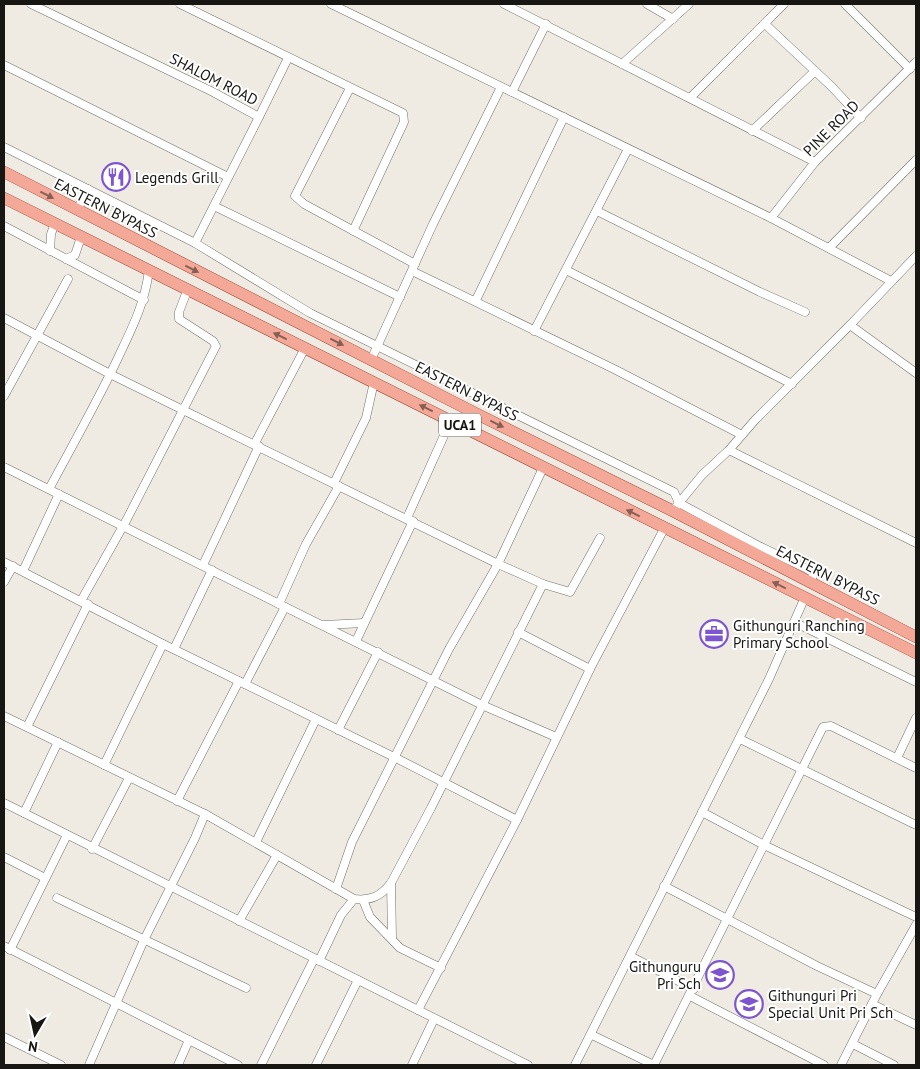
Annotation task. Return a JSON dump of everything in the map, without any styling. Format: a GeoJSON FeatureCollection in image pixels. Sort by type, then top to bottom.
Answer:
{"type":"FeatureCollection","features":[{"type":"Feature","properties":{"kind":"main road","name":"EASTERN BYPASS"},"geometry":{"type":"LineString","coordinates":[[4,172],[569,459],[676,507],[721,536],[916,637]]}},
{"type":"Feature","properties":{"kind":"main road","name":"EASTERN BYPASS"},"geometry":{"type":"LineString","coordinates":[[4,198],[187,291],[451,420],[916,653]]}},
{"type":"Feature","properties":{"kind":"main road"},"geometry":{"type":"LineString","coordinates":[[712,551],[721,536]]}},
{"type":"Feature","properties":{"kind":"street","name":"SHALOM ROAD"},"geometry":{"type":"LineString","coordinates":[[31,4],[213,92],[259,117],[195,243]]}},
{"type":"Feature","properties":{"kind":"street"},"geometry":{"type":"LineString","coordinates":[[180,4],[288,58],[399,110],[405,119],[353,231]]}},
{"type":"Feature","properties":{"kind":"street"},"geometry":{"type":"LineString","coordinates":[[331,4],[771,218],[890,281]]}},
{"type":"Feature","properties":{"kind":"street"},"geometry":{"type":"LineString","coordinates":[[504,4],[815,162]]}},
{"type":"Feature","properties":{"kind":"street"},"geometry":{"type":"LineString","coordinates":[[647,4],[673,19]]}},
{"type":"Feature","properties":{"kind":"street"},"geometry":{"type":"LineString","coordinates":[[622,64],[689,4]]}},
{"type":"Feature","properties":{"kind":"street"},"geometry":{"type":"LineString","coordinates":[[690,98],[784,4]]}},
{"type":"Feature","properties":{"kind":"street"},"geometry":{"type":"LineString","coordinates":[[845,4],[910,69]]}},
{"type":"Feature","properties":{"kind":"street"},"geometry":{"type":"LineString","coordinates":[[512,92],[546,24]]}},
{"type":"Feature","properties":{"kind":"street"},"geometry":{"type":"LineString","coordinates":[[765,24],[861,118]]}},
{"type":"Feature","properties":{"kind":"street"},"geometry":{"type":"LineString","coordinates":[[259,117],[288,58]]}},
{"type":"Feature","properties":{"kind":"street","name":"PINE ROAD"},"geometry":{"type":"LineString","coordinates":[[771,218],[815,162],[916,62]]}},
{"type":"Feature","properties":{"kind":"street"},"geometry":{"type":"LineString","coordinates":[[4,65],[228,176]]}},
{"type":"Feature","properties":{"kind":"street"},"geometry":{"type":"LineString","coordinates":[[752,131],[815,71]]}},
{"type":"Feature","properties":{"kind":"street"},"geometry":{"type":"LineString","coordinates":[[371,360],[413,268],[501,87]]}},
{"type":"Feature","properties":{"kind":"street"},"geometry":{"type":"LineString","coordinates":[[350,88],[295,196],[304,204],[353,231],[413,268],[534,331],[614,368],[742,435]]}},
{"type":"Feature","properties":{"kind":"street"},"geometry":{"type":"LineString","coordinates":[[476,300],[564,117]]}},
{"type":"Feature","properties":{"kind":"street"},"geometry":{"type":"LineString","coordinates":[[4,147],[195,243],[310,313],[674,492],[676,507]]}},
{"type":"Feature","properties":{"kind":"street"},"geometry":{"type":"LineString","coordinates":[[534,331],[628,149]]}},
{"type":"Feature","properties":{"kind":"street"},"geometry":{"type":"LineString","coordinates":[[829,248],[916,160]]}},
{"type":"Feature","properties":{"kind":"street"},"geometry":{"type":"LineString","coordinates":[[76,210],[88,189]]}},
{"type":"Feature","properties":{"kind":"street"},"geometry":{"type":"LineString","coordinates":[[214,206],[400,297]]}},
{"type":"Feature","properties":{"kind":"street"},"geometry":{"type":"LineString","coordinates":[[597,211],[760,292],[805,312]]}},
{"type":"Feature","properties":{"kind":"street"},"geometry":{"type":"LineString","coordinates":[[50,250],[51,234],[55,224]]}},
{"type":"Feature","properties":{"kind":"street"},"geometry":{"type":"LineString","coordinates":[[4,226],[144,300]]}},
{"type":"Feature","properties":{"kind":"street"},"geometry":{"type":"LineString","coordinates":[[66,259],[74,255],[81,237]]}},
{"type":"Feature","properties":{"kind":"street"},"geometry":{"type":"LineString","coordinates":[[676,507],[702,475],[729,450],[916,256]]}},
{"type":"Feature","properties":{"kind":"street"},"geometry":{"type":"LineString","coordinates":[[49,489],[110,374],[144,300],[148,270]]}},
{"type":"Feature","properties":{"kind":"street"},"geometry":{"type":"LineString","coordinates":[[566,270],[792,384]]}},
{"type":"Feature","properties":{"kind":"street"},"geometry":{"type":"LineString","coordinates":[[4,396],[68,279]]}},
{"type":"Feature","properties":{"kind":"street"},"geometry":{"type":"LineString","coordinates":[[27,727],[84,603],[216,346],[213,341],[179,319],[179,312],[187,291]]}},
{"type":"Feature","properties":{"kind":"street"},"geometry":{"type":"LineString","coordinates":[[4,318],[110,374],[257,444],[498,564],[543,584],[570,592],[600,538]]}},
{"type":"Feature","properties":{"kind":"street"},"geometry":{"type":"LineString","coordinates":[[850,325],[913,371],[916,361]]}},
{"type":"Feature","properties":{"kind":"street"},"geometry":{"type":"LineString","coordinates":[[203,565],[257,444],[305,348]]}},
{"type":"Feature","properties":{"kind":"street"},"geometry":{"type":"LineString","coordinates":[[177,801],[282,606],[306,544],[366,418],[374,382]]}},
{"type":"Feature","properties":{"kind":"street"},"geometry":{"type":"LineString","coordinates":[[356,642],[410,520],[451,420]]}},
{"type":"Feature","properties":{"kind":"street"},"geometry":{"type":"LineString","coordinates":[[569,459],[578,445]]}},
{"type":"Feature","properties":{"kind":"street"},"geometry":{"type":"LineString","coordinates":[[729,450],[916,543]]}},
{"type":"Feature","properties":{"kind":"street"},"geometry":{"type":"LineString","coordinates":[[4,467],[124,525],[482,705],[556,736]]}},
{"type":"Feature","properties":{"kind":"street"},"geometry":{"type":"LineString","coordinates":[[336,889],[352,842],[396,758],[433,680],[498,564],[544,468]]}},
{"type":"Feature","properties":{"kind":"street"},"geometry":{"type":"LineString","coordinates":[[23,571],[59,494]]}},
{"type":"Feature","properties":{"kind":"street"},"geometry":{"type":"LineString","coordinates":[[676,507],[808,569],[814,573],[810,583]]}},
{"type":"Feature","properties":{"kind":"street"},"geometry":{"type":"LineString","coordinates":[[418,1010],[517,820],[590,669],[665,527]]}},
{"type":"Feature","properties":{"kind":"street"},"geometry":{"type":"LineString","coordinates":[[4,562],[174,650],[396,758],[517,820]]}},
{"type":"Feature","properties":{"kind":"street"},"geometry":{"type":"LineString","coordinates":[[4,582],[13,566]]}},
{"type":"Feature","properties":{"kind":"street"},"geometry":{"type":"LineString","coordinates":[[174,650],[212,570]]}},
{"type":"Feature","properties":{"kind":"street"},"geometry":{"type":"LineString","coordinates":[[4,716],[204,814],[336,889],[354,898],[363,900],[379,896],[391,883],[543,584]]}},
{"type":"Feature","properties":{"kind":"street"},"geometry":{"type":"LineString","coordinates":[[576,1065],[664,886],[740,738],[805,597]]}},
{"type":"Feature","properties":{"kind":"street"},"geometry":{"type":"LineString","coordinates":[[794,622],[916,682]]}},
{"type":"Feature","properties":{"kind":"street"},"geometry":{"type":"LineString","coordinates":[[321,625],[364,623]]}},
{"type":"Feature","properties":{"kind":"street"},"geometry":{"type":"LineString","coordinates":[[518,632],[590,669]]}},
{"type":"Feature","properties":{"kind":"street"},"geometry":{"type":"LineString","coordinates":[[104,765],[163,644]]}},
{"type":"Feature","properties":{"kind":"street"},"geometry":{"type":"LineString","coordinates":[[338,730],[378,652]]}},
{"type":"Feature","properties":{"kind":"street"},"geometry":{"type":"LineString","coordinates":[[897,758],[916,718]]}},
{"type":"Feature","properties":{"kind":"street"},"geometry":{"type":"LineString","coordinates":[[256,842],[316,719]]}},
{"type":"Feature","properties":{"kind":"street"},"geometry":{"type":"LineString","coordinates":[[592,1035],[654,1065],[692,993],[727,917],[824,725],[831,726],[916,768]]}},
{"type":"Feature","properties":{"kind":"street"},"geometry":{"type":"LineString","coordinates":[[740,738],[796,768],[802,769],[916,825]]}},
{"type":"Feature","properties":{"kind":"street"},"geometry":{"type":"LineString","coordinates":[[24,813],[58,742]]}},
{"type":"Feature","properties":{"kind":"street"},"geometry":{"type":"LineString","coordinates":[[92,849],[129,778]]}},
{"type":"Feature","properties":{"kind":"street"},"geometry":{"type":"LineString","coordinates":[[4,803],[92,849],[528,1065]]}},
{"type":"Feature","properties":{"kind":"street"},"geometry":{"type":"LineString","coordinates":[[702,812],[764,845],[916,917]]}},
{"type":"Feature","properties":{"kind":"street"},"geometry":{"type":"LineString","coordinates":[[89,1065],[144,940],[195,838],[204,814]]}},
{"type":"Feature","properties":{"kind":"street"},"geometry":{"type":"LineString","coordinates":[[67,835],[7,948],[238,1065]]}},
{"type":"Feature","properties":{"kind":"street"},"geometry":{"type":"LineString","coordinates":[[239,921],[276,856]]}},
{"type":"Feature","properties":{"kind":"street"},"geometry":{"type":"LineString","coordinates":[[4,857],[45,878]]}},
{"type":"Feature","properties":{"kind":"street"},"geometry":{"type":"LineString","coordinates":[[391,883],[392,938]]}},
{"type":"Feature","properties":{"kind":"street"},"geometry":{"type":"LineString","coordinates":[[664,886],[727,917],[817,966],[877,994]]}},
{"type":"Feature","properties":{"kind":"street"},"geometry":{"type":"LineString","coordinates":[[57,898],[246,988]]}},
{"type":"Feature","properties":{"kind":"street"},"geometry":{"type":"LineString","coordinates":[[261,1065],[341,915],[354,898]]}},
{"type":"Feature","properties":{"kind":"street"},"geometry":{"type":"LineString","coordinates":[[363,900],[370,917],[408,953],[441,968]]}},
{"type":"Feature","properties":{"kind":"street"},"geometry":{"type":"LineString","coordinates":[[841,1065],[877,994],[914,935],[916,925]]}},
{"type":"Feature","properties":{"kind":"street"},"geometry":{"type":"LineString","coordinates":[[630,956],[692,993],[824,1065]]}},
{"type":"Feature","properties":{"kind":"street"},"geometry":{"type":"LineString","coordinates":[[316,1065],[358,980]]}},
{"type":"Feature","properties":{"kind":"street"},"geometry":{"type":"LineString","coordinates":[[872,1004],[916,1025]]}},
{"type":"Feature","properties":{"kind":"street"},"geometry":{"type":"LineString","coordinates":[[412,1065],[434,1019]]}},
{"type":"Feature","properties":{"kind":"street"},"geometry":{"type":"LineString","coordinates":[[4,1037],[61,1065]]}},
{"type":"Feature","properties":{"kind":"street"},"geometry":{"type":"LineString","coordinates":[[178,1065],[189,1040]]}},
{"type":"Feature","properties":{"kind":"street"},"geometry":{"type":"LineString","coordinates":[[853,1044],[894,1065]]}},
{"type":"Feature","properties":{"kind":"place","name":"Legends Grill"},"geometry":{"type":"Point","coordinates":[116,177]}},
{"type":"Feature","properties":{"kind":"place","name":"Githunguri Ranching Primary School"},"geometry":{"type":"Point","coordinates":[714,634]}},
{"type":"Feature","properties":{"kind":"place","name":"Githunguru Pri Sch"},"geometry":{"type":"Point","coordinates":[720,975]}},
{"type":"Feature","properties":{"kind":"place","name":"Githunguri Pri Special Unit Pri Sch"},"geometry":{"type":"Point","coordinates":[749,1004]}}]}
